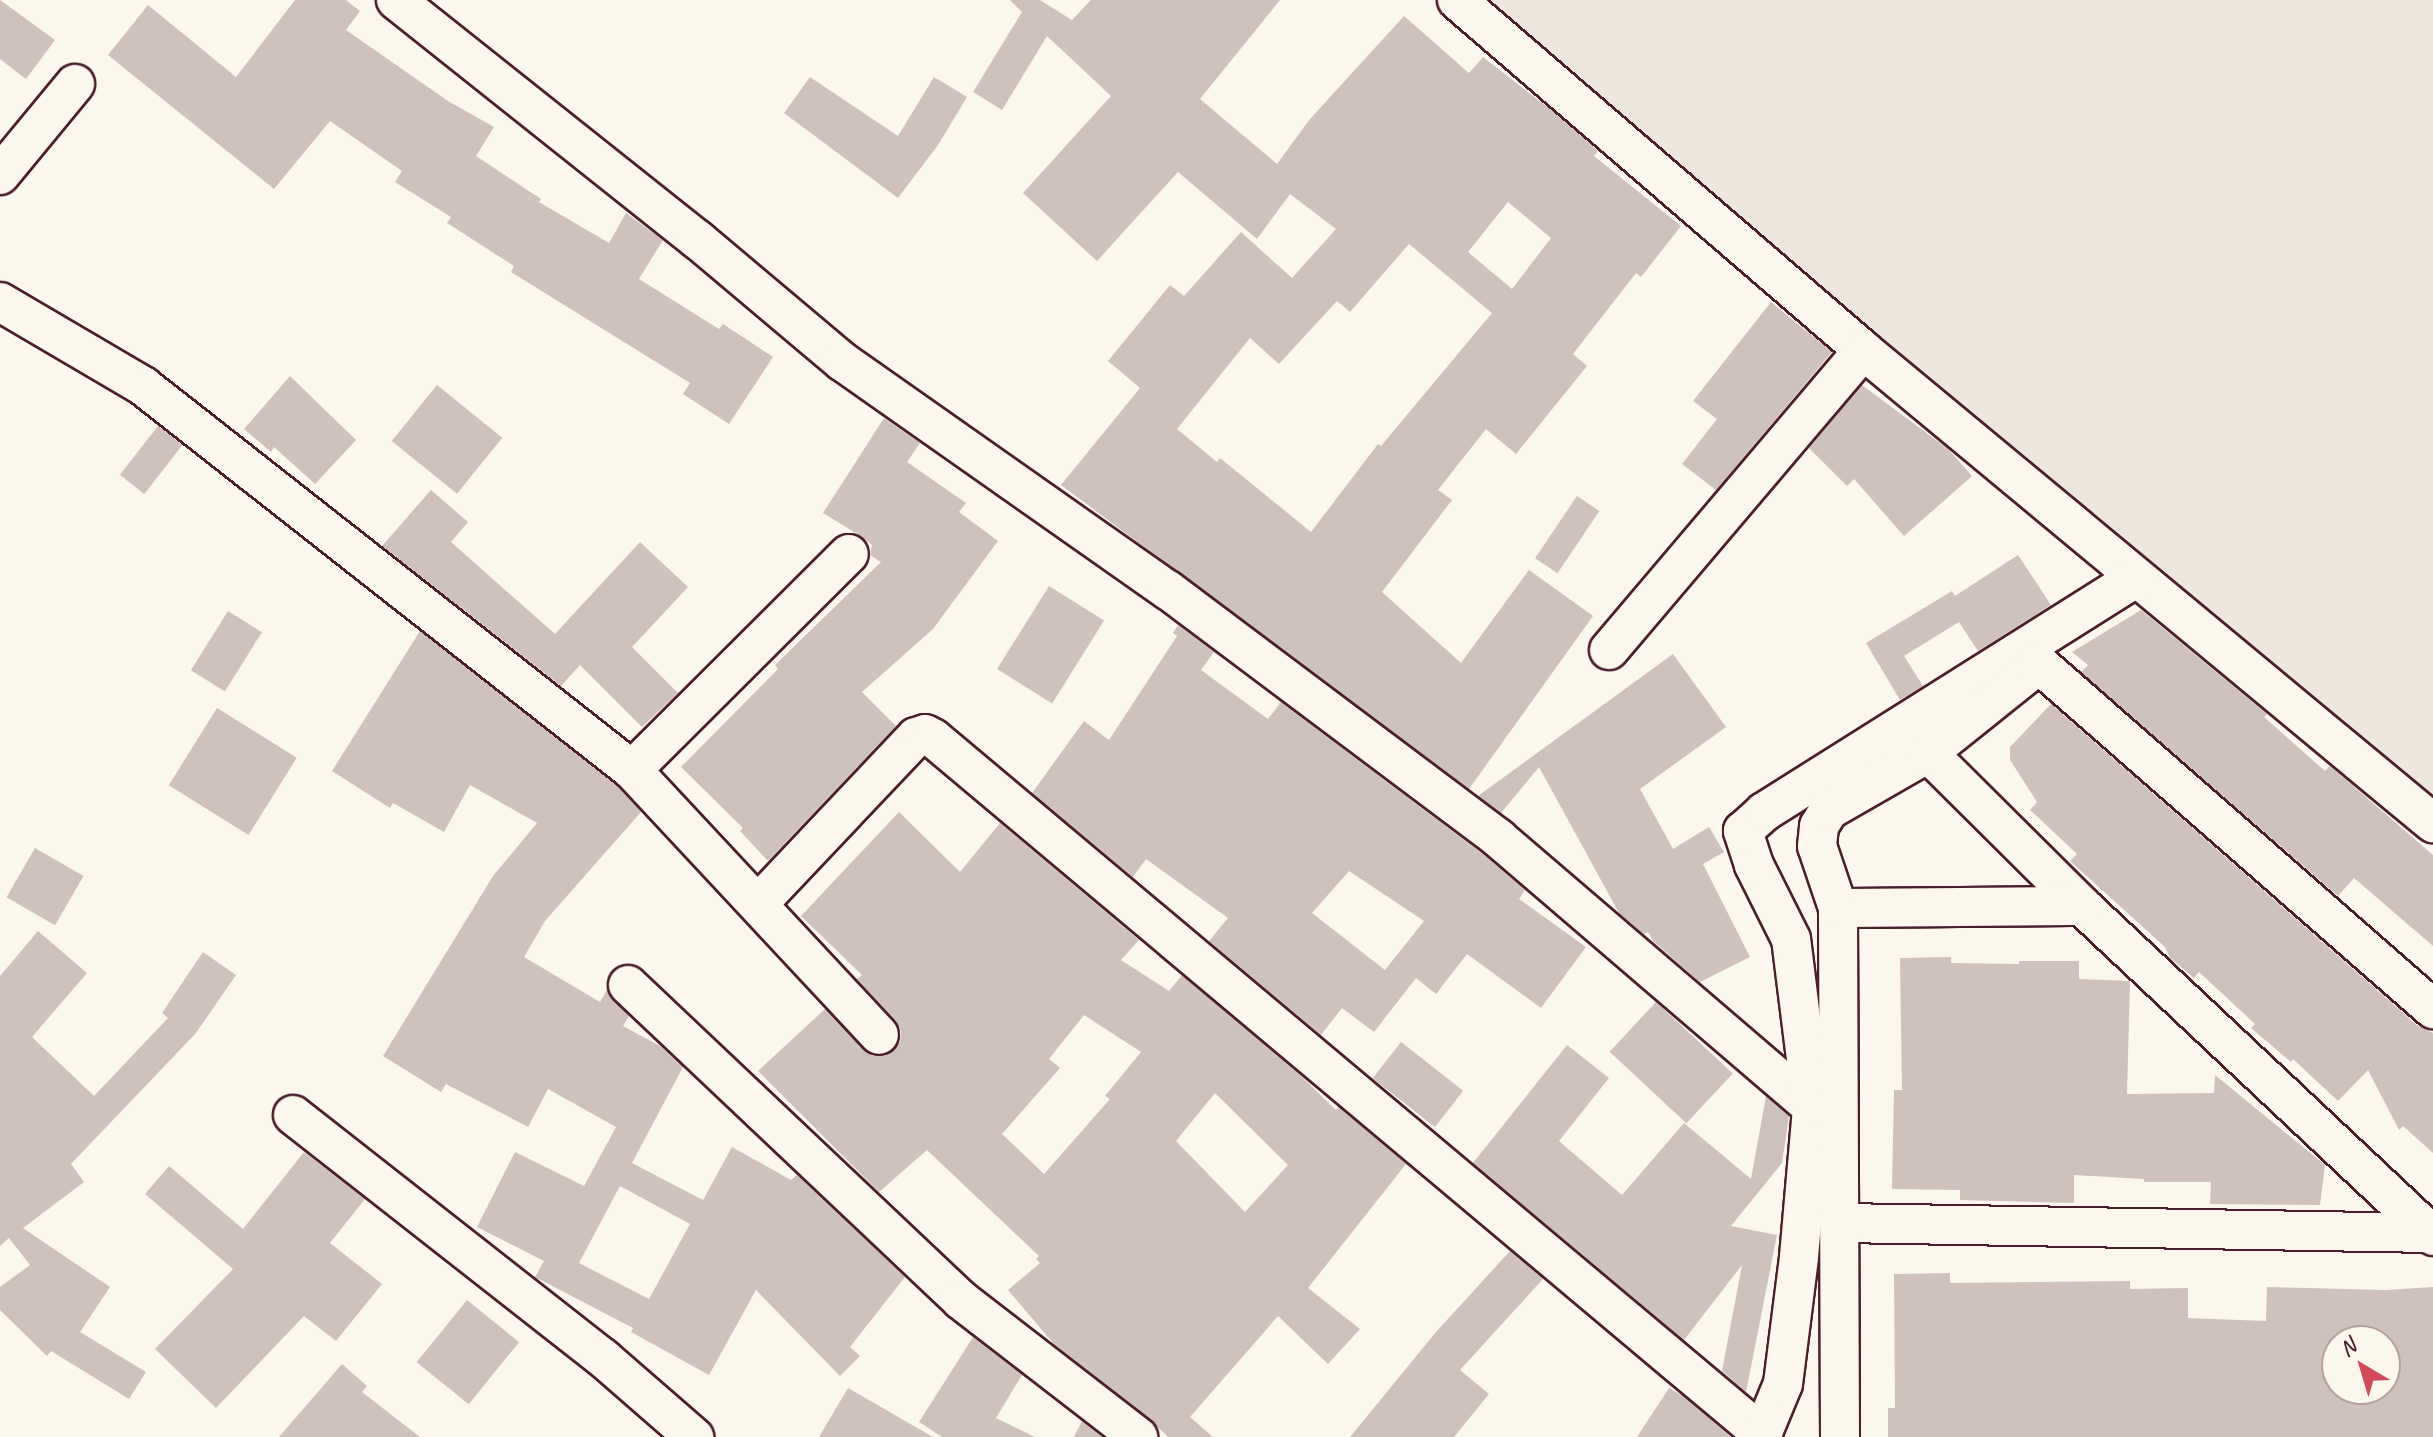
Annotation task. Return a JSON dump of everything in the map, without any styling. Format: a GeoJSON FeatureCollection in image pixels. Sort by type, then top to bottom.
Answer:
{"type":"FeatureCollection","features":[{"type":"Feature","properties":{"kind":"street"},"geometry":{"type":"LineString","coordinates":[[396,0],[698,240],[843,362],[1168,590],[1498,838],[1812,1107]]}},
{"type":"Feature","properties":{"kind":"street"},"geometry":{"type":"LineString","coordinates":[[1457,0],[1863,350],[2433,823]]}},
{"type":"Feature","properties":{"kind":"street"},"geometry":{"type":"LineString","coordinates":[[0,175],[75,84]]}},
{"type":"Feature","properties":{"kind":"street"},"geometry":{"type":"LineString","coordinates":[[0,302],[143,386],[632,770],[879,1035]]}},
{"type":"Feature","properties":{"kind":"street"},"geometry":{"type":"LineString","coordinates":[[1609,650],[1863,350]]}},
{"type":"Feature","properties":{"kind":"street"},"geometry":{"type":"LineString","coordinates":[[632,770],[849,554]]}},
{"type":"Feature","properties":{"kind":"street"},"geometry":{"type":"LineString","coordinates":[[758,904],[916,737],[925,734],[933,738],[1762,1436],[1783,1384],[1799,1257],[1812,1107],[1791,939],[1754,865],[1743,831],[1764,812],[2136,578]]}},
{"type":"Feature","properties":{"kind":"street"},"geometry":{"type":"LineString","coordinates":[[1840,1437],[1838,908],[1817,846],[1819,826],[1829,810],[1928,753],[2039,664],[2433,1009]]}},
{"type":"Feature","properties":{"kind":"street"},"geometry":{"type":"LineString","coordinates":[[1928,753],[2082,906],[2432,1234]]}},
{"type":"Feature","properties":{"kind":"street"},"geometry":{"type":"LineString","coordinates":[[1838,908],[2082,906]]}},
{"type":"Feature","properties":{"kind":"street"},"geometry":{"type":"LineString","coordinates":[[628,985],[961,1300],[1138,1437]]}},
{"type":"Feature","properties":{"kind":"street"},"geometry":{"type":"LineString","coordinates":[[293,1115],[603,1358],[694,1437]]}},
{"type":"Feature","properties":{"kind":"street"},"geometry":{"type":"LineString","coordinates":[[1841,1223],[2432,1234]]}},
{"type":"Feature","properties":{"kind":"shaded area"},"geometry":{"type":"Polygon","coordinates":[[[1471,0],[2433,0],[2433,821],[1471,0]]]}},
{"type":"Feature","properties":{"kind":"building"},"geometry":{"type":"Polygon","coordinates":[[[0,0],[55,40],[26,79],[0,59],[0,0]]]}},
{"type":"Feature","properties":{"kind":"building"},"geometry":{"type":"Polygon","coordinates":[[[295,0],[346,0],[360,11],[346,30],[448,101],[494,127],[476,156],[541,199],[539,202],[609,243],[626,213],[663,240],[639,279],[719,329],[723,324],[773,357],[729,424],[683,394],[690,383],[511,272],[514,266],[447,223],[451,217],[395,182],[402,171],[330,121],[274,189],[108,55],[148,5],[236,77],[295,0]]]}},
{"type":"Feature","properties":{"kind":"building"},"geometry":{"type":"Polygon","coordinates":[[[1010,0],[1040,0],[1072,20],[1091,0],[1280,0],[1200,99],[1277,164],[1310,119],[1404,16],[1469,73],[1483,57],[1551,110],[1598,151],[1594,156],[1681,226],[1641,277],[1636,273],[1573,354],[1587,366],[1516,454],[1486,429],[1438,490],[1452,500],[1382,592],[1461,663],[1529,570],[1593,616],[1469,789],[1061,485],[1140,388],[1108,361],[1170,285],[1184,296],[1241,232],[1292,278],[1336,229],[1290,194],[1257,239],[1178,172],[1097,261],[1023,193],[1111,96],[1047,36],[1002,110],[973,92],[1022,12],[1010,0]],[[1508,202],[1468,252],[1512,289],[1551,238],[1508,202]],[[1409,244],[1350,312],[1337,301],[1279,364],[1250,338],[1177,429],[1217,462],[1220,458],[1311,532],[1378,444],[1381,446],[1492,313],[1409,244]]]}},
{"type":"Feature","properties":{"kind":"building"},"geometry":{"type":"Polygon","coordinates":[[[810,77],[898,136],[934,77],[967,97],[938,145],[898,198],[784,113],[810,77]]]}},
{"type":"Feature","properties":{"kind":"building"},"geometry":{"type":"Polygon","coordinates":[[[1771,302],[1832,352],[1716,490],[1682,464],[1717,419],[1693,401],[1771,302]]]}},
{"type":"Feature","properties":{"kind":"building"},"geometry":{"type":"Polygon","coordinates":[[[290,376],[356,440],[315,484],[274,447],[271,452],[244,429],[290,376]]]}},
{"type":"Feature","properties":{"kind":"building"},"geometry":{"type":"Polygon","coordinates":[[[437,385],[502,438],[457,494],[392,441],[437,385]]]}},
{"type":"Feature","properties":{"kind":"building"},"geometry":{"type":"Polygon","coordinates":[[[1862,385],[1948,449],[1972,476],[1904,536],[1854,479],[1847,486],[1809,448],[1862,385]]]}},
{"type":"Feature","properties":{"kind":"building"},"geometry":{"type":"Polygon","coordinates":[[[884,418],[920,443],[907,462],[966,503],[959,512],[998,541],[933,629],[862,692],[896,726],[768,861],[740,831],[743,828],[681,767],[778,669],[775,665],[881,562],[870,555],[872,545],[864,538],[823,513],[884,418]]]}},
{"type":"Feature","properties":{"kind":"building"},"geometry":{"type":"Polygon","coordinates":[[[158,426],[182,445],[144,494],[120,475],[158,426]]]}},
{"type":"Feature","properties":{"kind":"building"},"geometry":{"type":"Polygon","coordinates":[[[431,490],[468,522],[451,542],[555,634],[640,542],[688,587],[632,647],[678,693],[642,727],[580,665],[561,686],[382,546],[431,490]]]}},
{"type":"Feature","properties":{"kind":"building"},"geometry":{"type":"Polygon","coordinates":[[[1577,496],[1599,511],[1557,573],[1535,558],[1577,496]]]}},
{"type":"Feature","properties":{"kind":"building"},"geometry":{"type":"Polygon","coordinates":[[[2018,555],[2051,605],[1978,651],[1959,622],[1904,656],[1923,686],[1900,700],[1866,643],[1952,591],[1955,596],[2018,555]]]}},
{"type":"Feature","properties":{"kind":"building"},"geometry":{"type":"Polygon","coordinates":[[[1049,586],[1104,620],[1052,704],[997,669],[1049,586]]]}},
{"type":"Feature","properties":{"kind":"building"},"geometry":{"type":"Polygon","coordinates":[[[2141,610],[2267,714],[2264,717],[2325,771],[2330,766],[2433,855],[2433,946],[2354,878],[2338,896],[2081,672],[2088,665],[2072,652],[2141,610]]]}},
{"type":"Feature","properties":{"kind":"building"},"geometry":{"type":"Polygon","coordinates":[[[228,611],[262,632],[225,692],[191,670],[228,611]]]}},
{"type":"Feature","properties":{"kind":"building"},"geometry":{"type":"Polygon","coordinates":[[[1178,625],[1214,652],[1201,670],[1268,719],[1281,702],[1484,855],[1525,890],[1519,899],[1586,947],[1541,1008],[1467,954],[1436,994],[1416,978],[1374,1032],[1342,1008],[1321,1035],[1209,941],[1228,918],[1146,859],[1133,877],[1032,793],[1084,721],[1109,740],[1177,636],[1173,633],[1178,625]],[[1349,871],[1312,913],[1385,970],[1424,921],[1349,871]]]}},
{"type":"Feature","properties":{"kind":"building"},"geometry":{"type":"Polygon","coordinates":[[[420,631],[617,786],[641,812],[545,921],[524,957],[600,1002],[607,990],[629,1016],[623,1026],[660,1046],[683,1067],[632,1163],[703,1200],[732,1147],[791,1180],[797,1175],[905,1277],[850,1347],[860,1356],[840,1376],[756,1290],[709,1375],[631,1332],[633,1328],[535,1277],[544,1261],[477,1227],[515,1152],[584,1186],[616,1127],[548,1089],[528,1127],[446,1084],[441,1092],[383,1056],[493,876],[537,823],[470,785],[444,832],[393,803],[390,808],[332,771],[420,631]],[[620,1186],[579,1263],[649,1299],[690,1224],[620,1186]]]}},
{"type":"Feature","properties":{"kind":"building"},"geometry":{"type":"Polygon","coordinates":[[[1673,654],[1726,727],[1640,789],[1673,849],[1709,827],[1724,852],[1703,864],[1750,957],[1700,982],[1654,942],[1648,932],[1644,934],[1619,913],[1539,767],[1501,813],[1478,796],[1673,654]]]}},
{"type":"Feature","properties":{"kind":"building"},"geometry":{"type":"Polygon","coordinates":[[[2051,704],[2418,1026],[2433,1033],[2433,1153],[2403,1126],[2399,1130],[2368,1070],[2338,1101],[2293,1059],[2291,1062],[2251,1028],[2255,1024],[2199,972],[2194,978],[2170,958],[2165,947],[2070,861],[2077,854],[2030,810],[2037,802],[2010,760],[2010,747],[2051,704]]]}},
{"type":"Feature","properties":{"kind":"building"},"geometry":{"type":"Polygon","coordinates":[[[217,708],[297,758],[248,835],[169,785],[217,708]]]}},
{"type":"Feature","properties":{"kind":"building"},"geometry":{"type":"Polygon","coordinates":[[[899,812],[960,872],[1000,823],[1139,940],[1121,960],[1169,991],[1182,975],[1300,1075],[1336,1110],[1339,1107],[1406,1164],[1308,1288],[1360,1329],[1328,1364],[1278,1316],[1190,1417],[1213,1437],[1168,1437],[1151,1420],[1054,1344],[1008,1290],[1040,1263],[1036,1259],[1039,1256],[927,1150],[879,1192],[758,1071],[825,1009],[872,1056],[885,1056],[900,1042],[901,1031],[896,1021],[857,979],[862,975],[801,916],[899,812]],[[1084,1015],[1049,1059],[1060,1068],[1002,1134],[1044,1174],[1110,1099],[1105,1096],[1141,1052],[1084,1015]],[[1215,1093],[1176,1141],[1245,1212],[1288,1165],[1215,1093]]]}},
{"type":"Feature","properties":{"kind":"building"},"geometry":{"type":"Polygon","coordinates":[[[35,848],[83,876],[55,925],[6,897],[35,848]]]}},
{"type":"Feature","properties":{"kind":"building"},"geometry":{"type":"Polygon","coordinates":[[[38,931],[87,973],[32,1037],[94,1096],[168,1018],[162,1013],[203,952],[236,975],[196,1033],[71,1164],[84,1182],[23,1228],[110,1287],[80,1332],[146,1372],[129,1399],[51,1351],[47,1356],[0,1310],[0,1287],[30,1265],[9,1238],[0,1246],[0,976],[38,931]]]}},
{"type":"Feature","properties":{"kind":"building"},"geometry":{"type":"Polygon","coordinates":[[[1951,957],[1951,963],[2079,961],[2079,979],[2130,981],[2127,1094],[2214,1093],[2215,1075],[2325,1165],[2320,1205],[2210,1204],[2211,1182],[2144,1182],[2144,1179],[2074,1175],[2074,1203],[1960,1200],[1960,1190],[1892,1189],[1894,1090],[1902,1090],[1900,958],[1951,957]]]}},
{"type":"Feature","properties":{"kind":"building"},"geometry":{"type":"Polygon","coordinates":[[[1656,1002],[1733,1074],[1686,1123],[1610,1052],[1656,1002]]]}},
{"type":"Feature","properties":{"kind":"building"},"geometry":{"type":"Polygon","coordinates":[[[1401,1042],[1463,1091],[1435,1127],[1373,1078],[1401,1042]]]}},
{"type":"Feature","properties":{"kind":"building"},"geometry":{"type":"Polygon","coordinates":[[[1567,1045],[1609,1078],[1559,1141],[1622,1195],[1684,1123],[1751,1179],[1766,1096],[1789,1116],[1782,1163],[1731,1226],[1777,1235],[1746,1392],[1722,1371],[1742,1265],[1684,1340],[1473,1163],[1567,1045]]]}},
{"type":"Feature","properties":{"kind":"building"},"geometry":{"type":"Polygon","coordinates":[[[304,1152],[365,1199],[330,1243],[382,1284],[336,1341],[304,1316],[216,1408],[155,1349],[233,1269],[145,1194],[169,1166],[243,1229],[304,1152]]]}},
{"type":"Feature","properties":{"kind":"building"},"geometry":{"type":"Polygon","coordinates":[[[1510,1251],[1543,1279],[1460,1370],[1489,1394],[1454,1437],[1350,1437],[1436,1332],[1510,1251]]]}},
{"type":"Feature","properties":{"kind":"building"},"geometry":{"type":"Polygon","coordinates":[[[1950,1273],[1950,1283],[2130,1281],[2130,1289],[2188,1288],[2188,1318],[2266,1321],[2267,1287],[2386,1290],[2433,1287],[2433,1437],[1888,1437],[1888,1408],[1895,1408],[1894,1274],[1950,1273]]]}},
{"type":"Feature","properties":{"kind":"building"},"geometry":{"type":"Polygon","coordinates":[[[467,1300],[519,1342],[469,1404],[417,1362],[467,1300]]]}},
{"type":"Feature","properties":{"kind":"building"},"geometry":{"type":"Polygon","coordinates":[[[973,1337],[1022,1375],[996,1418],[1035,1437],[942,1437],[919,1422],[973,1337]]]}},
{"type":"Feature","properties":{"kind":"building"},"geometry":{"type":"Polygon","coordinates":[[[342,1364],[367,1386],[362,1392],[420,1437],[279,1437],[342,1364]]]}},
{"type":"Feature","properties":{"kind":"building"},"geometry":{"type":"Polygon","coordinates":[[[848,1388],[933,1437],[819,1437],[848,1388]]]}},
{"type":"Feature","properties":{"kind":"building"},"geometry":{"type":"Polygon","coordinates":[[[1669,1388],[1683,1396],[1731,1437],[1637,1437],[1669,1388]]]}},
{"type":"Feature","properties":{"kind":"building"},"geometry":{"type":"Polygon","coordinates":[[[1082,1421],[1102,1437],[1074,1437],[1082,1421]]]}}]}
